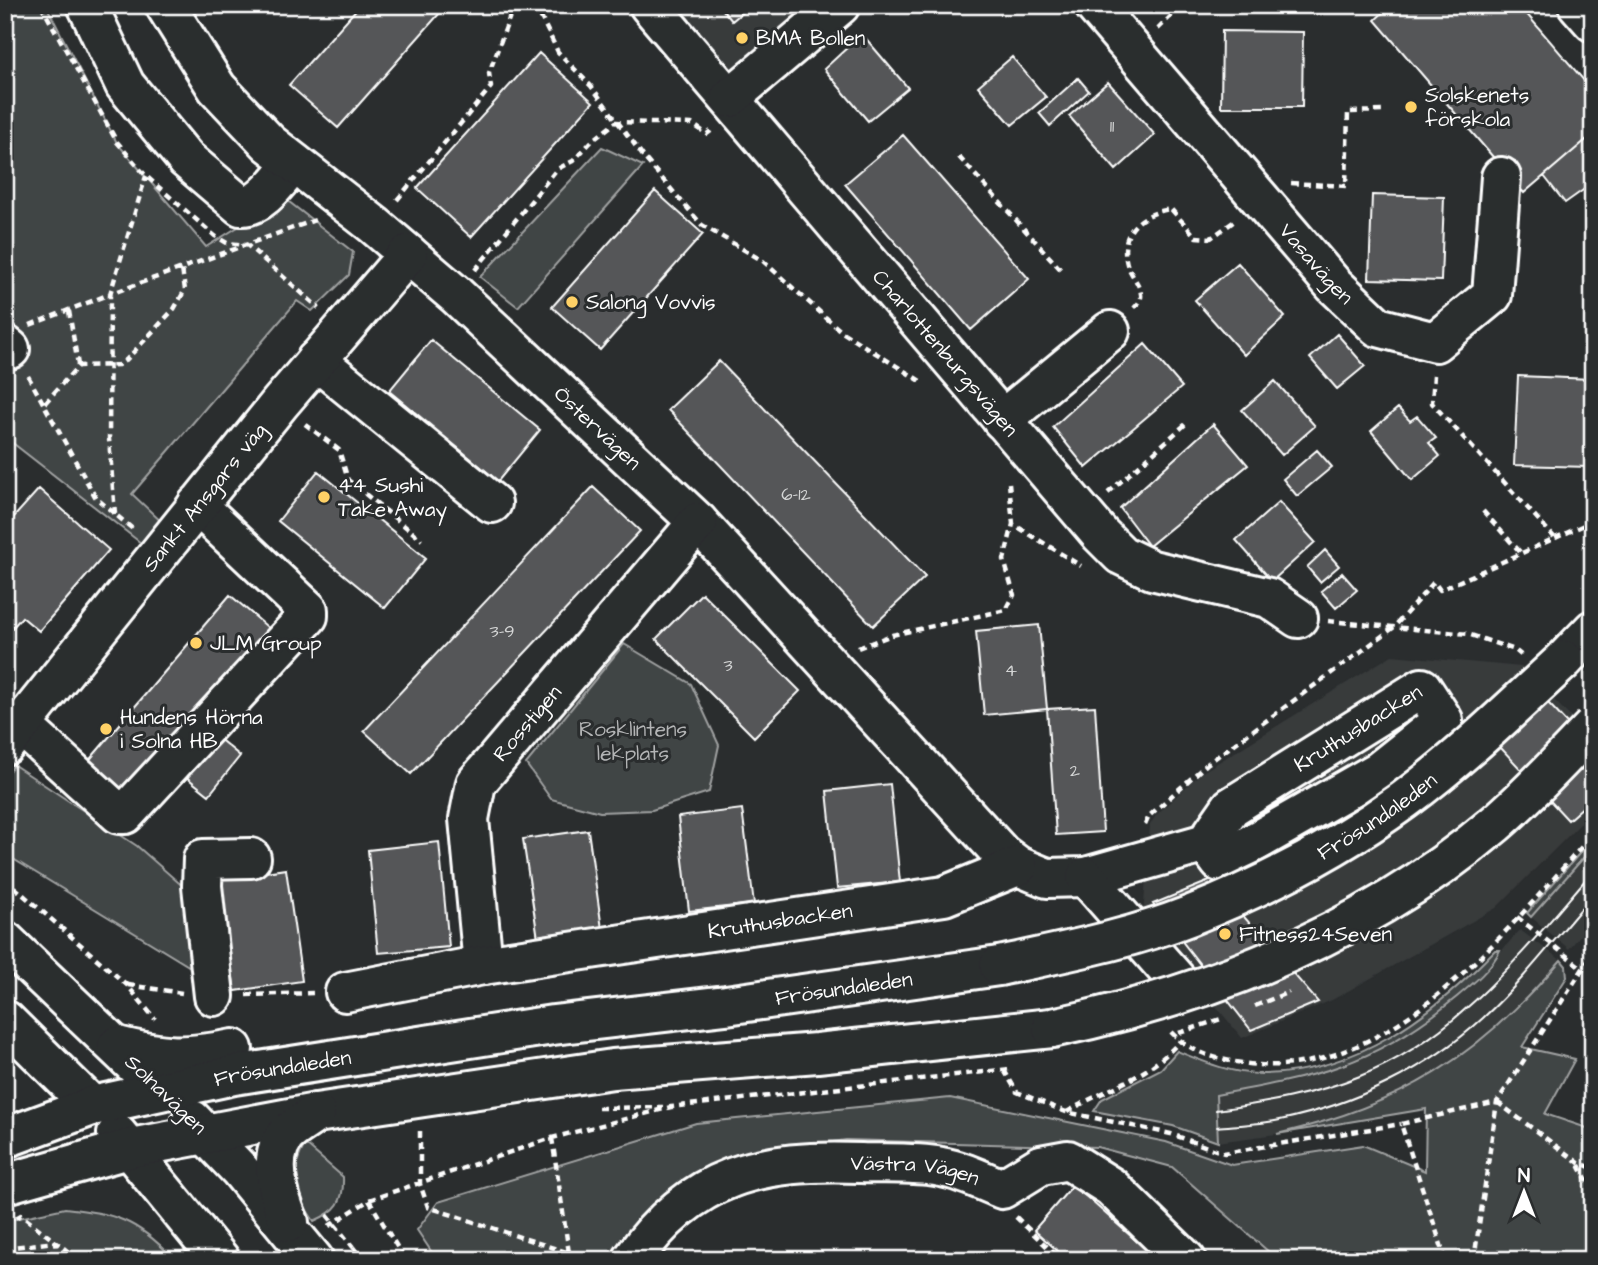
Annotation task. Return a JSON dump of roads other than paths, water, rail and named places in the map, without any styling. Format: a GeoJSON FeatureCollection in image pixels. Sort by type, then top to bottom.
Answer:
{"type":"FeatureCollection","features":[{"type":"Feature","properties":{"kind":"street"},"geometry":{"type":"LineString","coordinates":[[87,5],[125,85],[186,159],[242,206],[248,206],[264,196],[294,163]]}},
{"type":"Feature","properties":{"kind":"street","name":"Charlottenburgsvägen"},"geometry":{"type":"LineString","coordinates":[[649,5],[1121,555],[1152,570],[1269,598],[1298,618]]}},
{"type":"Feature","properties":{"kind":"street"},"geometry":{"type":"LineString","coordinates":[[735,104],[840,5]]}},
{"type":"Feature","properties":{"kind":"street","name":"Vasavägen"},"geometry":{"type":"LineString","coordinates":[[1094,5],[1333,284],[1378,327],[1435,342],[1492,295],[1501,177]]}},
{"type":"Feature","properties":{"kind":"street"},"geometry":{"type":"LineString","coordinates":[[1578,5],[1593,22]]}},
{"type":"Feature","properties":{"kind":"street","name":"Östervägen"},"geometry":{"type":"LineString","coordinates":[[167,6],[217,88],[269,143],[374,225],[456,295],[698,522],[1018,866]]}},
{"type":"Feature","properties":{"kind":"street","name":"Sankt Ansgars väg"},"geometry":{"type":"LineString","coordinates":[[14,735],[280,403],[408,254]]}},
{"type":"Feature","properties":{"kind":"street"},"geometry":{"type":"LineString","coordinates":[[1002,419],[1111,331]]}},
{"type":"Feature","properties":{"kind":"street"},"geometry":{"type":"LineString","coordinates":[[316,360],[492,503]]}},
{"type":"Feature","properties":{"kind":"street"},"geometry":{"type":"LineString","coordinates":[[14,735],[119,814],[125,814],[308,616],[308,610],[197,505]]}},
{"type":"Feature","properties":{"kind":"street","name":"Rosstigen"},"geometry":{"type":"LineString","coordinates":[[482,965],[469,820],[475,783],[698,522]]}},
{"type":"Feature","properties":{"kind":"street","name":"Frösundaleden"},"geometry":{"type":"LineString","coordinates":[[5,1138],[92,1107],[160,1089],[381,1050],[999,966],[1110,941],[1188,916],[1265,883],[1336,845],[1404,800],[1459,756],[1593,630]]}},
{"type":"Feature","properties":{"kind":"street","name":"Kruthusbacken"},"geometry":{"type":"LineString","coordinates":[[1422,688],[1443,720],[1378,771],[1220,862],[1206,843],[1231,807],[1422,688]]}},
{"type":"Feature","properties":{"kind":"street"},"geometry":{"type":"LineString","coordinates":[[13,1199],[131,1149],[316,1113],[612,1069],[830,1051],[1052,1028],[1118,1014],[1190,993],[1288,956],[1384,902],[1494,825],[1544,779],[1593,727]]}},
{"type":"Feature","properties":{"kind":"street"},"geometry":{"type":"LineString","coordinates":[[1018,866],[1047,878],[1086,877],[1206,843]]}},
{"type":"Feature","properties":{"kind":"street"},"geometry":{"type":"LineString","coordinates":[[214,996],[202,886],[203,859],[251,858]]}},
{"type":"Feature","properties":{"kind":"street","name":"Kruthusbacken"},"geometry":{"type":"LineString","coordinates":[[345,992],[482,965],[944,896],[1018,866]]}},
{"type":"Feature","properties":{"kind":"street"},"geometry":{"type":"LineString","coordinates":[[1086,877],[1183,987]]}},
{"type":"Feature","properties":{"kind":"street","name":"Solnavägen"},"geometry":{"type":"LineString","coordinates":[[5,941],[117,1046],[312,1241]]}},
{"type":"Feature","properties":{"kind":"street"},"geometry":{"type":"LineString","coordinates":[[5,1020],[131,1149],[220,1260]]}},
{"type":"Feature","properties":{"kind":"street"},"geometry":{"type":"LineString","coordinates":[[117,1046],[160,1057],[185,1058],[280,1040],[325,1041],[381,1050]]}},
{"type":"Feature","properties":{"kind":"street"},"geometry":{"type":"LineString","coordinates":[[312,1241],[277,1194],[277,1159],[284,1137],[316,1113]]}},
{"type":"Feature","properties":{"kind":"street","name":"Västra Vägen"},"geometry":{"type":"LineString","coordinates":[[632,1260],[670,1213],[708,1188],[756,1168],[814,1161],[943,1167],[1002,1189],[1041,1165],[1068,1160],[1111,1187],[1186,1260]]}},
{"type":"Feature","properties":{"kind":"tram line"},"geometry":{"type":"LineString","coordinates":[[1216,1110],[1289,1098],[1325,1088],[1360,1076],[1396,1059],[1429,1038],[1488,988],[1593,871]]}},
{"type":"Feature","properties":{"kind":"tram line"},"geometry":{"type":"LineString","coordinates":[[1217,1127],[1272,1121],[1335,1105],[1414,1069],[1461,1036],[1498,1004],[1593,895]]}},
{"type":"Feature","properties":{"kind":"place","name":"BMA Bollen"},"geometry":{"type":"Point","coordinates":[742,38]}},
{"type":"Feature","properties":{"kind":"place","name":"Solskenets förskola"},"geometry":{"type":"Point","coordinates":[1411,107]}},
{"type":"Feature","properties":{"kind":"place","name":"Salong Vovvis"},"geometry":{"type":"Point","coordinates":[572,302]}},
{"type":"Feature","properties":{"kind":"place","name":"44 Sushi Take Away"},"geometry":{"type":"Point","coordinates":[324,497]}},
{"type":"Feature","properties":{"kind":"place","name":"JLM Group"},"geometry":{"type":"Point","coordinates":[196,643]}},
{"type":"Feature","properties":{"kind":"place","name":"Hundens Hörna i Solna HB"},"geometry":{"type":"Point","coordinates":[106,729]}},
{"type":"Feature","properties":{"kind":"place","name":"Fitness24Seven"},"geometry":{"type":"Point","coordinates":[1225,934]}},
{"type":"Feature","properties":{"kind":"park label","name":"Rosklintens lekplats"},"geometry":{"type":"Point","coordinates":[633,741]}}]}
